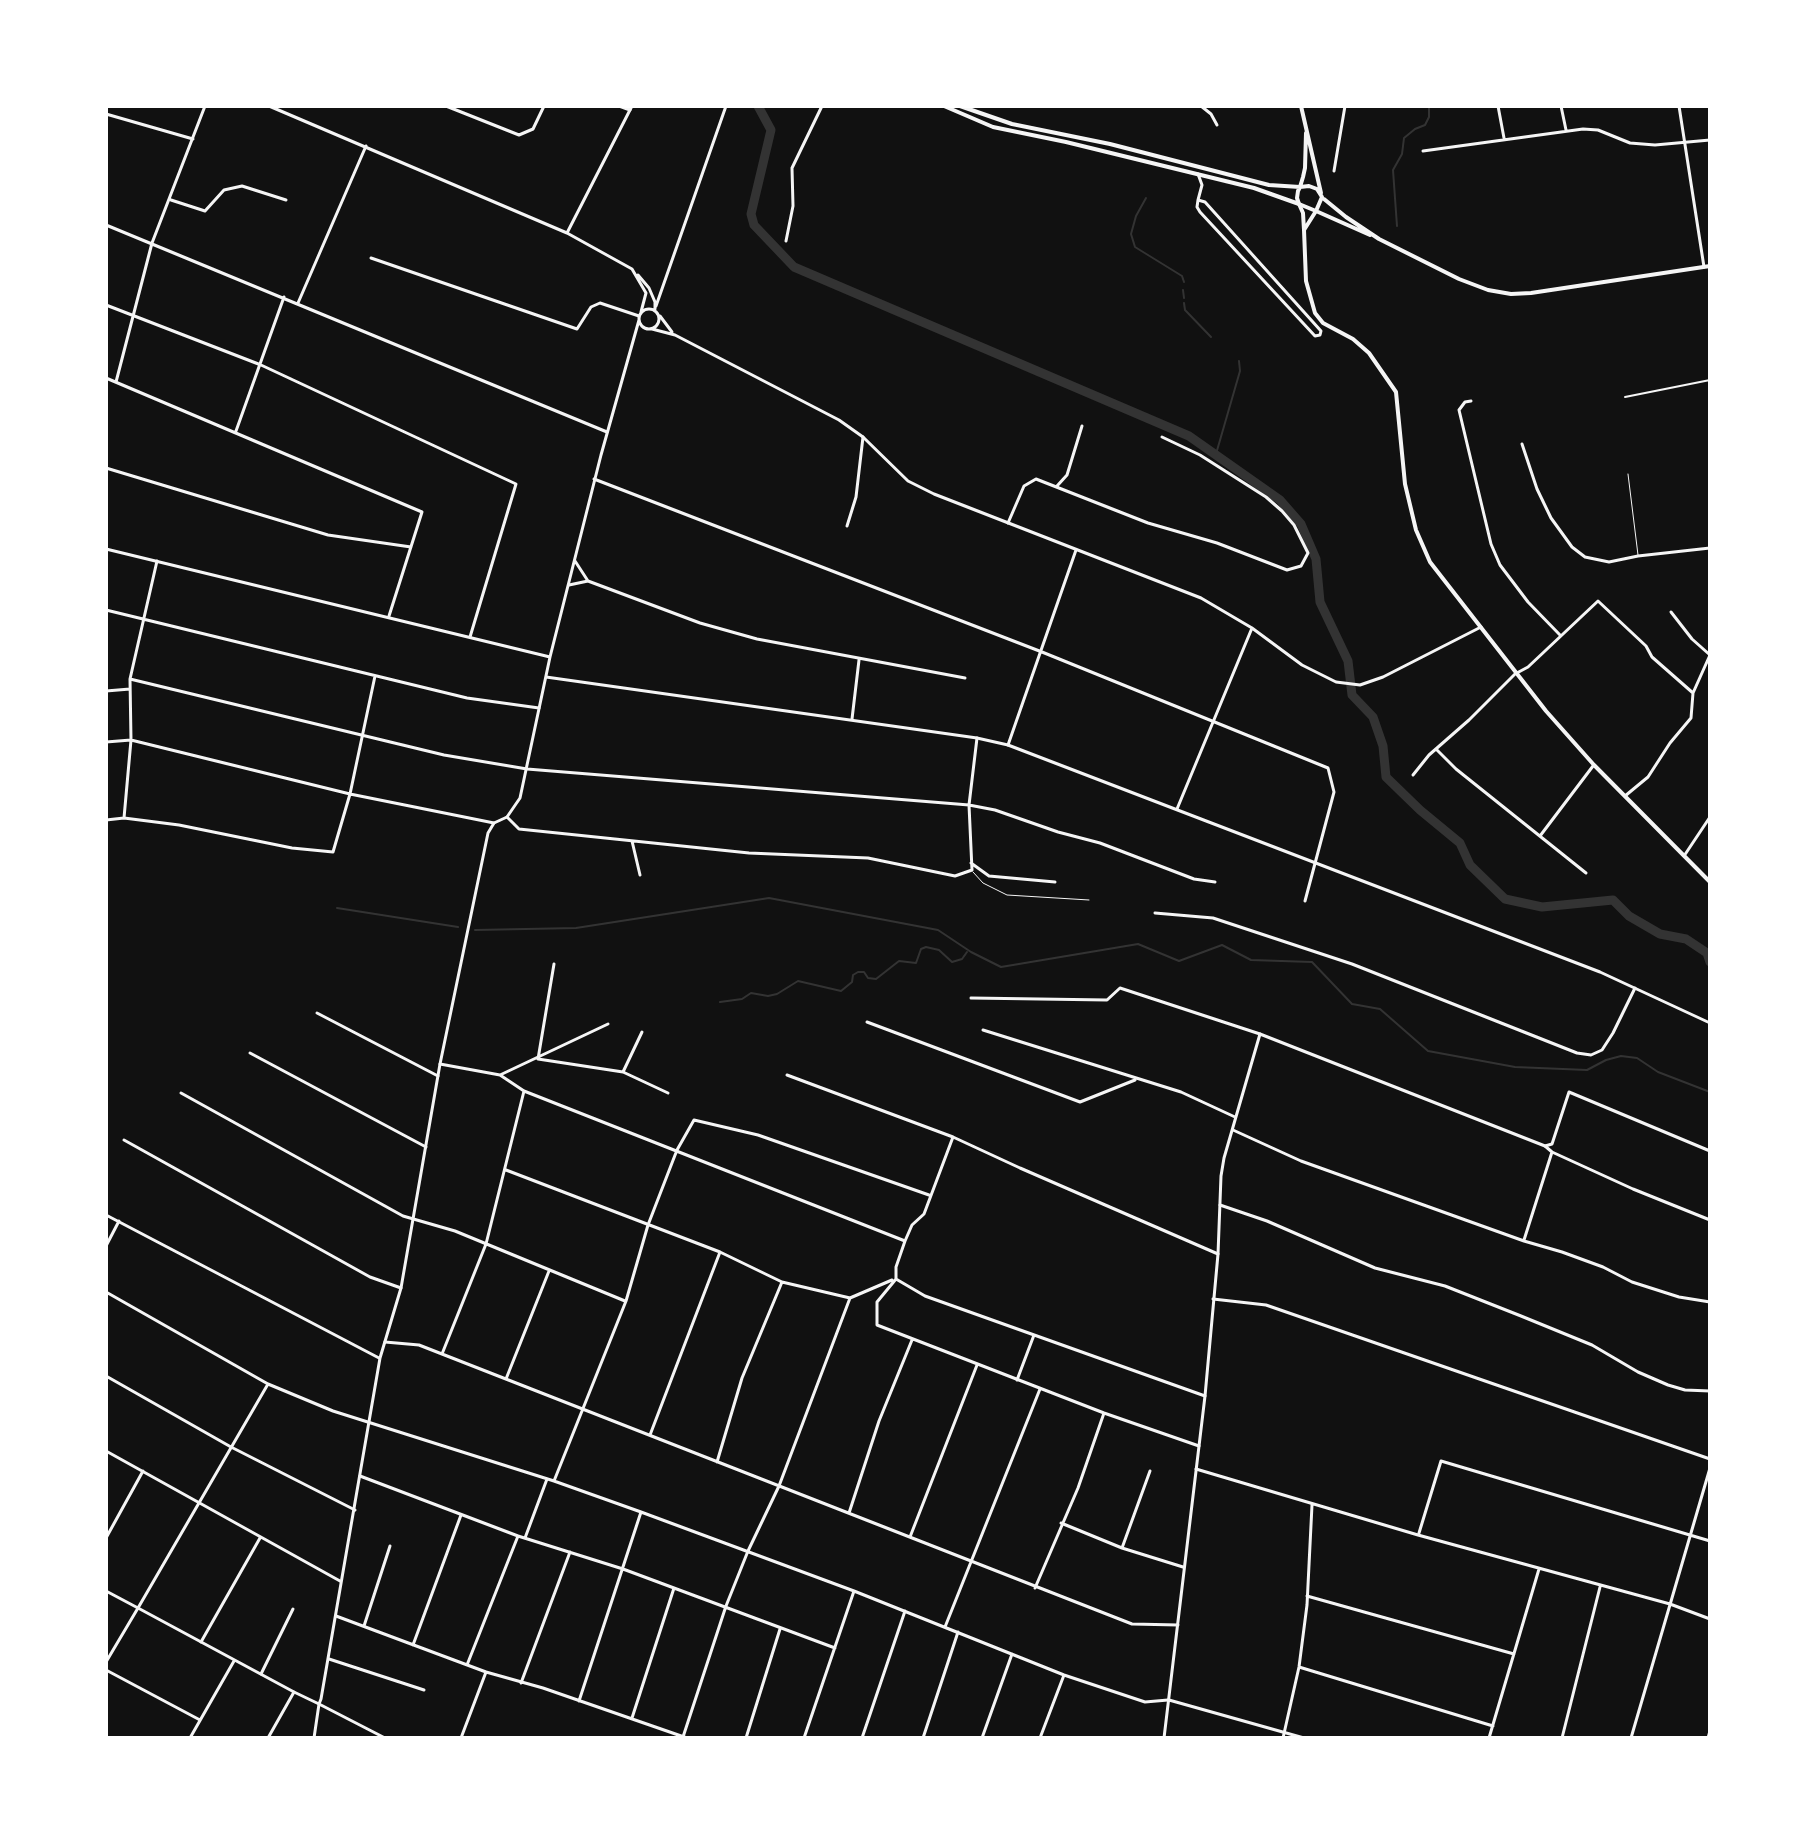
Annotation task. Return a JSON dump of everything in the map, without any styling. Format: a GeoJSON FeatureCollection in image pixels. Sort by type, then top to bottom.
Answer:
{"type":"FeatureCollection","features":[{"type":"Feature","properties":{"kind":"main road"},"geometry":{"type":"LineString","coordinates":[[944,106],[1002,129],[1254,188],[1316,211],[1488,290],[1511,294],[1551,291],[1707,266]]}},
{"type":"Feature","properties":{"kind":"main road"},"geometry":{"type":"LineString","coordinates":[[960,106],[1012,124],[1110,144],[1269,185],[1309,186],[1379,239]]}},
{"type":"Feature","properties":{"kind":"main road"},"geometry":{"type":"LineString","coordinates":[[1301,106],[1322,195],[1304,230]]}},
{"type":"Feature","properties":{"kind":"main road"},"geometry":{"type":"LineString","coordinates":[[1306,133],[1305,168],[1297,195],[1303,213],[1306,281],[1315,313],[1323,323],[1353,339],[1369,353],[1396,392],[1405,484],[1416,530],[1430,562],[1515,674],[1594,765],[1710,882]]}},
{"type":"Feature","properties":{"kind":"street"},"geometry":{"type":"LineString","coordinates":[[116,382],[152,243],[205,106]]}},
{"type":"Feature","properties":{"kind":"street"},"geometry":{"type":"LineString","coordinates":[[269,106],[567,233],[632,269],[649,288],[655,302],[658,325],[634,341]]}},
{"type":"Feature","properties":{"kind":"street"},"geometry":{"type":"LineString","coordinates":[[446,106],[519,135],[533,129],[544,106]]}},
{"type":"Feature","properties":{"kind":"street"},"geometry":{"type":"LineString","coordinates":[[567,233],[631,108],[619,106]]}},
{"type":"Feature","properties":{"kind":"street"},"geometry":{"type":"LineString","coordinates":[[657,312],[658,295],[726,106]]}},
{"type":"Feature","properties":{"kind":"street"},"geometry":{"type":"LineString","coordinates":[[786,241],[793,206],[792,168],[822,106]]}},
{"type":"Feature","properties":{"kind":"street"},"geometry":{"type":"LineString","coordinates":[[1201,106],[1211,114],[1217,125]]}},
{"type":"Feature","properties":{"kind":"street"},"geometry":{"type":"LineString","coordinates":[[1334,171],[1345,106]]}},
{"type":"Feature","properties":{"kind":"street"},"geometry":{"type":"LineString","coordinates":[[1498,106],[1504,138]]}},
{"type":"Feature","properties":{"kind":"street"},"geometry":{"type":"LineString","coordinates":[[1561,106],[1567,131]]}},
{"type":"Feature","properties":{"kind":"street"},"geometry":{"type":"LineString","coordinates":[[1679,106],[1707,266]]}},
{"type":"Feature","properties":{"kind":"street"},"geometry":{"type":"LineString","coordinates":[[106,114],[193,139]]}},
{"type":"Feature","properties":{"kind":"street"},"geometry":{"type":"LineString","coordinates":[[1423,151],[1567,131],[1598,130],[1630,143],[1710,140]]}},
{"type":"Feature","properties":{"kind":"street"},"geometry":{"type":"LineString","coordinates":[[298,303],[366,146]]}},
{"type":"Feature","properties":{"kind":"street"},"geometry":{"type":"LineString","coordinates":[[1198,174],[1202,185],[1198,200],[1200,212],[1315,336],[1320,335],[1321,331],[1205,202],[1198,200]]}},
{"type":"Feature","properties":{"kind":"street"},"geometry":{"type":"LineString","coordinates":[[170,200],[205,211],[224,190],[242,186],[286,200]]}},
{"type":"Feature","properties":{"kind":"street"},"geometry":{"type":"LineString","coordinates":[[106,225],[607,432]]}},
{"type":"Feature","properties":{"kind":"street"},"geometry":{"type":"LineString","coordinates":[[371,258],[577,329],[591,307],[600,303],[640,316]]}},
{"type":"Feature","properties":{"kind":"street"},"geometry":{"type":"LineString","coordinates":[[106,742],[131,740],[350,794],[494,823],[507,817],[520,798],[550,657],[594,479],[646,293],[632,269]]}},
{"type":"Feature","properties":{"kind":"street"},"geometry":{"type":"LineString","coordinates":[[236,431],[284,297]]}},
{"type":"Feature","properties":{"kind":"street"},"geometry":{"type":"LineString","coordinates":[[106,305],[261,365],[516,484],[470,637]]}},
{"type":"Feature","properties":{"kind":"street"},"geometry":{"type":"LineString","coordinates":[[675,335],[657,312],[646,309],[640,316],[641,325],[675,335],[839,420],[863,437],[908,481],[1201,598],[1252,628],[1302,665],[1336,682],[1360,685],[1383,677],[1481,627]]}},
{"type":"Feature","properties":{"kind":"street"},"geometry":{"type":"LineString","coordinates":[[106,378],[422,512],[389,616]]}},
{"type":"Feature","properties":{"kind":"street"},"geometry":{"type":"LineString","coordinates":[[1625,397],[1710,380]]}},
{"type":"Feature","properties":{"kind":"street"},"geometry":{"type":"LineString","coordinates":[[1471,401],[1465,402],[1459,410],[1491,544],[1506,573],[1528,602],[1560,635]]}},
{"type":"Feature","properties":{"kind":"street"},"geometry":{"type":"LineString","coordinates":[[1057,486],[1067,475],[1082,426]]}},
{"type":"Feature","properties":{"kind":"street"},"geometry":{"type":"LineString","coordinates":[[847,526],[856,497],[863,437]]}},
{"type":"Feature","properties":{"kind":"street"},"geometry":{"type":"LineString","coordinates":[[1008,523],[1027,482],[1036,479],[1148,523],[1217,543],[1287,570],[1301,566],[1308,553],[1294,525],[1274,504],[1200,455],[1162,437]]}},
{"type":"Feature","properties":{"kind":"street"},"geometry":{"type":"LineString","coordinates":[[1522,444],[1542,499],[1556,526],[1581,555],[1598,561],[1710,548]]}},
{"type":"Feature","properties":{"kind":"street"},"geometry":{"type":"LineString","coordinates":[[106,468],[328,535],[412,547]]}},
{"type":"Feature","properties":{"kind":"street"},"geometry":{"type":"LineString","coordinates":[[594,479],[1042,652],[1328,768],[1334,792],[1305,901]]}},
{"type":"Feature","properties":{"kind":"street"},"geometry":{"type":"LineString","coordinates":[[106,549],[550,657]]}},
{"type":"Feature","properties":{"kind":"street"},"geometry":{"type":"LineString","coordinates":[[1008,745],[1076,550]]}},
{"type":"Feature","properties":{"kind":"street"},"geometry":{"type":"LineString","coordinates":[[124,818],[131,740],[130,679],[157,561]]}},
{"type":"Feature","properties":{"kind":"street"},"geometry":{"type":"LineString","coordinates":[[575,561],[588,581]]}},
{"type":"Feature","properties":{"kind":"street"},"geometry":{"type":"LineString","coordinates":[[569,585],[588,581],[700,623],[757,639],[965,678]]}},
{"type":"Feature","properties":{"kind":"street"},"geometry":{"type":"LineString","coordinates":[[1413,775],[1515,674],[1528,667],[1598,601],[1646,646],[1652,657],[1693,693]]}},
{"type":"Feature","properties":{"kind":"street"},"geometry":{"type":"LineString","coordinates":[[106,610],[467,698],[540,708]]}},
{"type":"Feature","properties":{"kind":"street"},"geometry":{"type":"LineString","coordinates":[[1625,796],[1648,777],[1691,718],[1693,693],[1710,655],[1692,639],[1671,612]]}},
{"type":"Feature","properties":{"kind":"street"},"geometry":{"type":"LineString","coordinates":[[1177,810],[1252,628]]}},
{"type":"Feature","properties":{"kind":"street"},"geometry":{"type":"LineString","coordinates":[[852,720],[859,660]]}},
{"type":"Feature","properties":{"kind":"street"},"geometry":{"type":"LineString","coordinates":[[106,820],[124,818],[179,825],[292,848],[333,852],[350,794],[375,676]]}},
{"type":"Feature","properties":{"kind":"street"},"geometry":{"type":"LineString","coordinates":[[546,677],[977,738],[1008,745],[1585,966],[1710,1023]]}},
{"type":"Feature","properties":{"kind":"street"},"geometry":{"type":"LineString","coordinates":[[130,679],[444,755],[527,769],[969,805],[995,810],[1100,843],[1194,879],[1215,882]]}},
{"type":"Feature","properties":{"kind":"street"},"geometry":{"type":"LineString","coordinates":[[106,691],[130,689]]}},
{"type":"Feature","properties":{"kind":"street"},"geometry":{"type":"LineString","coordinates":[[507,817],[519,829],[749,853],[868,858],[955,876],[972,870],[969,805],[977,738]]}},
{"type":"Feature","properties":{"kind":"street"},"geometry":{"type":"LineString","coordinates":[[1436,749],[1456,769],[1586,873]]}},
{"type":"Feature","properties":{"kind":"street"},"geometry":{"type":"LineString","coordinates":[[1540,836],[1594,765]]}},
{"type":"Feature","properties":{"kind":"street"},"geometry":{"type":"LineString","coordinates":[[1684,856],[1710,817]]}},
{"type":"Feature","properties":{"kind":"street"},"geometry":{"type":"LineString","coordinates":[[314,1738],[380,1358],[401,1288],[453,997],[485,849],[494,823]]}},
{"type":"Feature","properties":{"kind":"street"},"geometry":{"type":"LineString","coordinates":[[632,841],[640,875]]}},
{"type":"Feature","properties":{"kind":"street"},"geometry":{"type":"LineString","coordinates":[[971,863],[989,876],[1055,882]]}},
{"type":"Feature","properties":{"kind":"street"},"geometry":{"type":"LineString","coordinates":[[1155,913],[1213,918],[1352,964],[1577,1053],[1591,1055],[1602,1050],[1635,988]]}},
{"type":"Feature","properties":{"kind":"street"},"geometry":{"type":"LineString","coordinates":[[538,1059],[554,964]]}},
{"type":"Feature","properties":{"kind":"street"},"geometry":{"type":"LineString","coordinates":[[971,998],[1107,1000],[1120,988],[1260,1034],[1545,1146],[1633,1189],[1710,1220]]}},
{"type":"Feature","properties":{"kind":"street"},"geometry":{"type":"LineString","coordinates":[[317,1013],[438,1076]]}},
{"type":"Feature","properties":{"kind":"street"},"geometry":{"type":"LineString","coordinates":[[867,1022],[1080,1102],[1135,1080]]}},
{"type":"Feature","properties":{"kind":"street"},"geometry":{"type":"LineString","coordinates":[[500,1075],[608,1024]]}},
{"type":"Feature","properties":{"kind":"street"},"geometry":{"type":"LineString","coordinates":[[983,1030],[1181,1092],[1235,1117]]}},
{"type":"Feature","properties":{"kind":"street"},"geometry":{"type":"LineString","coordinates":[[623,1072],[642,1032]]}},
{"type":"Feature","properties":{"kind":"street"},"geometry":{"type":"LineString","coordinates":[[1164,1738],[1205,1396],[1223,1161],[1260,1034]]}},
{"type":"Feature","properties":{"kind":"street"},"geometry":{"type":"LineString","coordinates":[[250,1053],[426,1147]]}},
{"type":"Feature","properties":{"kind":"street"},"geometry":{"type":"LineString","coordinates":[[538,1059],[623,1072],[668,1093]]}},
{"type":"Feature","properties":{"kind":"street"},"geometry":{"type":"LineString","coordinates":[[440,1064],[500,1075],[524,1091],[905,1241]]}},
{"type":"Feature","properties":{"kind":"street"},"geometry":{"type":"LineString","coordinates":[[787,1075],[953,1137],[1218,1254]]}},
{"type":"Feature","properties":{"kind":"street"},"geometry":{"type":"LineString","coordinates":[[442,1354],[486,1244],[524,1091]]}},
{"type":"Feature","properties":{"kind":"street"},"geometry":{"type":"LineString","coordinates":[[1545,1146],[1552,1144],[1569,1092],[1710,1151]]}},
{"type":"Feature","properties":{"kind":"street"},"geometry":{"type":"LineString","coordinates":[[181,1093],[403,1216],[486,1244],[626,1301]]}},
{"type":"Feature","properties":{"kind":"street"},"geometry":{"type":"LineString","coordinates":[[554,1481],[626,1301],[648,1225],[677,1150],[694,1120],[758,1135],[929,1195]]}},
{"type":"Feature","properties":{"kind":"street"},"geometry":{"type":"LineString","coordinates":[[1232,1129],[1301,1161],[1562,1252],[1662,1292],[1710,1302]]}},
{"type":"Feature","properties":{"kind":"street"},"geometry":{"type":"LineString","coordinates":[[953,1137],[924,1214],[912,1225],[905,1241],[896,1267],[896,1279],[877,1302],[877,1325],[1040,1389],[1199,1446]]}},
{"type":"Feature","properties":{"kind":"street"},"geometry":{"type":"LineString","coordinates":[[124,1140],[370,1277],[401,1288]]}},
{"type":"Feature","properties":{"kind":"street"},"geometry":{"type":"LineString","coordinates":[[1524,1241],[1552,1152]]}},
{"type":"Feature","properties":{"kind":"street"},"geometry":{"type":"LineString","coordinates":[[506,1170],[720,1252],[782,1282],[850,1298],[896,1279]]}},
{"type":"Feature","properties":{"kind":"street"},"geometry":{"type":"LineString","coordinates":[[1220,1205],[1267,1221],[1375,1268],[1445,1286],[1521,1316],[1592,1345],[1638,1372],[1668,1385],[1685,1390],[1710,1391]]}},
{"type":"Feature","properties":{"kind":"street"},"geometry":{"type":"LineString","coordinates":[[106,1215],[380,1358]]}},
{"type":"Feature","properties":{"kind":"street"},"geometry":{"type":"LineString","coordinates":[[106,1246],[119,1221]]}},
{"type":"Feature","properties":{"kind":"street"},"geometry":{"type":"LineString","coordinates":[[649,1437],[720,1252]]}},
{"type":"Feature","properties":{"kind":"street"},"geometry":{"type":"LineString","coordinates":[[506,1379],[550,1270]]}},
{"type":"Feature","properties":{"kind":"street"},"geometry":{"type":"LineString","coordinates":[[896,1279],[925,1296],[1205,1396]]}},
{"type":"Feature","properties":{"kind":"street"},"geometry":{"type":"LineString","coordinates":[[717,1462],[742,1378],[782,1282]]}},
{"type":"Feature","properties":{"kind":"street"},"geometry":{"type":"LineString","coordinates":[[106,1292],[268,1384],[369,1422],[641,1512],[854,1591],[1064,1675],[1145,1702],[1168,1700],[1304,1738]]}},
{"type":"Feature","properties":{"kind":"street"},"geometry":{"type":"LineString","coordinates":[[336,1616],[486,1672],[685,1737],[726,1606],[779,1486],[850,1298]]}},
{"type":"Feature","properties":{"kind":"street"},"geometry":{"type":"LineString","coordinates":[[1213,1299],[1266,1305],[1710,1459]]}},
{"type":"Feature","properties":{"kind":"street"},"geometry":{"type":"LineString","coordinates":[[1017,1380],[1034,1335]]}},
{"type":"Feature","properties":{"kind":"street"},"geometry":{"type":"LineString","coordinates":[[849,1513],[879,1421],[912,1340]]}},
{"type":"Feature","properties":{"kind":"street"},"geometry":{"type":"LineString","coordinates":[[385,1342],[419,1345],[1132,1624],[1178,1625]]}},
{"type":"Feature","properties":{"kind":"street"},"geometry":{"type":"LineString","coordinates":[[910,1537],[977,1365]]}},
{"type":"Feature","properties":{"kind":"street"},"geometry":{"type":"LineString","coordinates":[[106,1376],[231,1447],[355,1510]]}},
{"type":"Feature","properties":{"kind":"street"},"geometry":{"type":"LineString","coordinates":[[106,1662],[268,1384]]}},
{"type":"Feature","properties":{"kind":"street"},"geometry":{"type":"LineString","coordinates":[[945,1627],[1040,1389]]}},
{"type":"Feature","properties":{"kind":"street"},"geometry":{"type":"LineString","coordinates":[[1035,1588],[1078,1488],[1104,1413]]}},
{"type":"Feature","properties":{"kind":"street"},"geometry":{"type":"LineString","coordinates":[[106,1451],[342,1582]]}},
{"type":"Feature","properties":{"kind":"street"},"geometry":{"type":"LineString","coordinates":[[1418,1535],[1441,1461],[1710,1541]]}},
{"type":"Feature","properties":{"kind":"street"},"geometry":{"type":"LineString","coordinates":[[1631,1738],[1710,1468]]}},
{"type":"Feature","properties":{"kind":"street"},"geometry":{"type":"LineString","coordinates":[[1196,1469],[1312,1505],[1670,1604],[1710,1619]]}},
{"type":"Feature","properties":{"kind":"street"},"geometry":{"type":"LineString","coordinates":[[106,1538],[144,1471]]}},
{"type":"Feature","properties":{"kind":"street"},"geometry":{"type":"LineString","coordinates":[[1122,1548],[1150,1471]]}},
{"type":"Feature","properties":{"kind":"street"},"geometry":{"type":"LineString","coordinates":[[360,1476],[518,1536],[623,1569],[835,1648]]}},
{"type":"Feature","properties":{"kind":"street"},"geometry":{"type":"LineString","coordinates":[[525,1538],[547,1479]]}},
{"type":"Feature","properties":{"kind":"street"},"geometry":{"type":"LineString","coordinates":[[1283,1738],[1299,1667],[1312,1505]]}},
{"type":"Feature","properties":{"kind":"street"},"geometry":{"type":"LineString","coordinates":[[579,1701],[641,1512]]}},
{"type":"Feature","properties":{"kind":"street"},"geometry":{"type":"LineString","coordinates":[[413,1645],[461,1515]]}},
{"type":"Feature","properties":{"kind":"street"},"geometry":{"type":"LineString","coordinates":[[1061,1523],[1122,1548],[1183,1567]]}},
{"type":"Feature","properties":{"kind":"street"},"geometry":{"type":"LineString","coordinates":[[467,1665],[518,1536]]}},
{"type":"Feature","properties":{"kind":"street"},"geometry":{"type":"LineString","coordinates":[[201,1642],[260,1538]]}},
{"type":"Feature","properties":{"kind":"street"},"geometry":{"type":"LineString","coordinates":[[364,1626],[390,1546]]}},
{"type":"Feature","properties":{"kind":"street"},"geometry":{"type":"LineString","coordinates":[[521,1683],[570,1552]]}},
{"type":"Feature","properties":{"kind":"street"},"geometry":{"type":"LineString","coordinates":[[1489,1738],[1539,1569]]}},
{"type":"Feature","properties":{"kind":"street"},"geometry":{"type":"LineString","coordinates":[[1562,1738],[1600,1586]]}},
{"type":"Feature","properties":{"kind":"street"},"geometry":{"type":"LineString","coordinates":[[632,1719],[674,1588]]}},
{"type":"Feature","properties":{"kind":"street"},"geometry":{"type":"LineString","coordinates":[[106,1591],[385,1738]]}},
{"type":"Feature","properties":{"kind":"street"},"geometry":{"type":"LineString","coordinates":[[804,1738],[854,1591]]}},
{"type":"Feature","properties":{"kind":"street"},"geometry":{"type":"LineString","coordinates":[[1307,1596],[1514,1654]]}},
{"type":"Feature","properties":{"kind":"street"},"geometry":{"type":"LineString","coordinates":[[261,1675],[293,1609]]}},
{"type":"Feature","properties":{"kind":"street"},"geometry":{"type":"LineString","coordinates":[[862,1738],[905,1611]]}},
{"type":"Feature","properties":{"kind":"street"},"geometry":{"type":"LineString","coordinates":[[746,1738],[780,1629]]}},
{"type":"Feature","properties":{"kind":"street"},"geometry":{"type":"LineString","coordinates":[[923,1738],[958,1632]]}},
{"type":"Feature","properties":{"kind":"street"},"geometry":{"type":"LineString","coordinates":[[982,1738],[1012,1654]]}},
{"type":"Feature","properties":{"kind":"street"},"geometry":{"type":"LineString","coordinates":[[329,1659],[424,1690]]}},
{"type":"Feature","properties":{"kind":"street"},"geometry":{"type":"LineString","coordinates":[[190,1738],[234,1661]]}},
{"type":"Feature","properties":{"kind":"street"},"geometry":{"type":"LineString","coordinates":[[1299,1667],[1493,1726]]}},
{"type":"Feature","properties":{"kind":"street"},"geometry":{"type":"LineString","coordinates":[[106,1670],[200,1720]]}},
{"type":"Feature","properties":{"kind":"street"},"geometry":{"type":"LineString","coordinates":[[461,1738],[486,1672]]}},
{"type":"Feature","properties":{"kind":"street"},"geometry":{"type":"LineString","coordinates":[[1040,1738],[1064,1675]]}},
{"type":"Feature","properties":{"kind":"street"},"geometry":{"type":"LineString","coordinates":[[268,1738],[294,1692]]}},
{"type":"Feature","properties":{"kind":"street"},"geometry":{"type":"LineString","coordinates":[[1708,1738],[1710,1731]]}},
{"type":"Feature","properties":{"kind":"lane"},"geometry":{"type":"LineString","coordinates":[[1628,474],[1638,556]]}},
{"type":"Feature","properties":{"kind":"lane"},"geometry":{"type":"LineString","coordinates":[[972,870],[983,883],[1007,895],[1089,900]]}},
{"type":"Feature","properties":{"kind":"waterway"},"geometry":{"type":"LineString","coordinates":[[758,106],[771,130],[751,214],[754,225],[794,267],[1189,436],[1280,500],[1301,524],[1316,559],[1320,602],[1348,661],[1352,695],[1373,717],[1383,746],[1386,777],[1460,843],[1470,865],[1505,899],[1542,907],[1613,900],[1629,916],[1660,934],[1686,939],[1707,953],[1710,962]]}},
{"type":"Feature","properties":{"kind":"waterway"},"geometry":{"type":"LineString","coordinates":[[1397,226],[1393,170],[1402,154],[1404,138],[1425,125],[1429,106]]}},
{"type":"Feature","properties":{"kind":"waterway"},"geometry":{"type":"LineString","coordinates":[[1146,198],[1131,234],[1135,247],[1182,276],[1184,282]]}},
{"type":"Feature","properties":{"kind":"waterway"},"geometry":{"type":"LineString","coordinates":[[1183,290],[1184,298]]}},
{"type":"Feature","properties":{"kind":"waterway"},"geometry":{"type":"LineString","coordinates":[[1184,303],[1185,310],[1211,337]]}},
{"type":"Feature","properties":{"kind":"waterway"},"geometry":{"type":"LineString","coordinates":[[1216,454],[1240,371],[1239,361]]}},
{"type":"Feature","properties":{"kind":"waterway"},"geometry":{"type":"LineString","coordinates":[[475,930],[576,928],[769,898],[938,930],[1001,967],[1138,944],[1179,961],[1222,945],[1251,960],[1312,962],[1352,1004],[1380,1009],[1428,1051],[1515,1067],[1587,1070],[1621,1056],[1637,1058],[1658,1072],[1710,1092]]}},
{"type":"Feature","properties":{"kind":"waterway"},"geometry":{"type":"LineString","coordinates":[[337,908],[458,927]]}},
{"type":"Feature","properties":{"kind":"waterway"},"geometry":{"type":"LineString","coordinates":[[720,1002],[742,999],[751,993],[777,994],[798,981],[841,991],[858,972],[876,979],[899,961],[916,963],[921,949],[926,947],[939,950],[952,962],[962,959],[967,952]]}}]}
